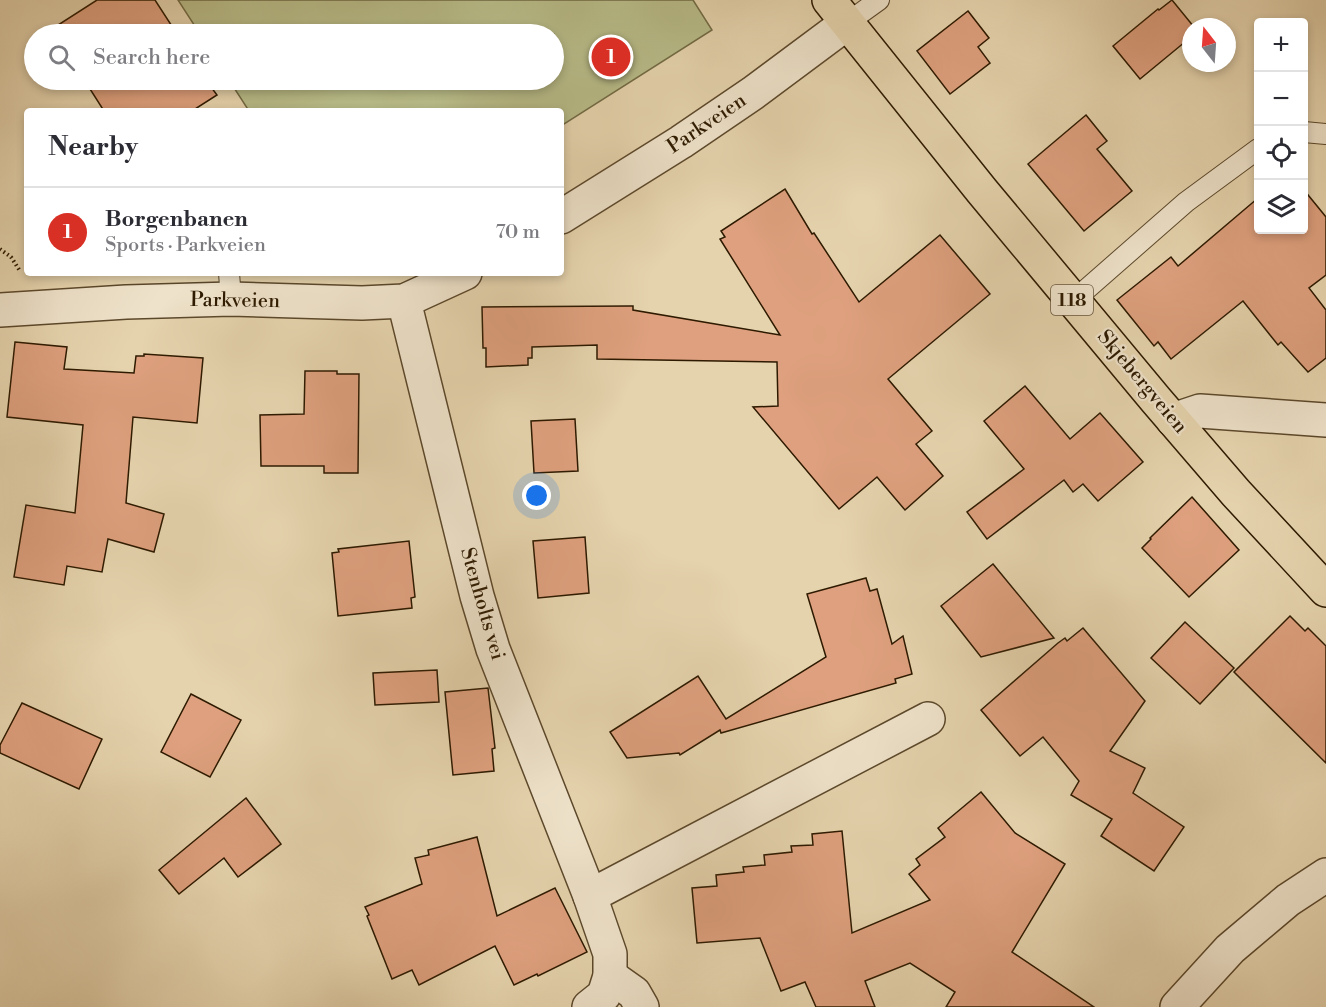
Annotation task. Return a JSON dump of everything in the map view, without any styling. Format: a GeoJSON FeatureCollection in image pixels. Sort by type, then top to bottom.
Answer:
{"type":"FeatureCollection","features":[{"type":"Feature","properties":{"kind":"main road","name":"Skjebergveien"},"geometry":{"type":"LineString","coordinates":[[838,11],[1073,301],[1173,420],[1236,493],[1326,590]]}},
{"type":"Feature","properties":{"kind":"street","name":"Parkveien"},"geometry":{"type":"LineString","coordinates":[[564,215],[681,142],[753,93],[838,11]]}},
{"type":"Feature","properties":{"kind":"street","name":"Parkveien"},"geometry":{"type":"LineString","coordinates":[[0,310],[126,302],[230,286],[362,303],[404,301],[458,276]]}},
{"type":"Feature","properties":{"kind":"street","name":"Stenholts vei"},"geometry":{"type":"LineString","coordinates":[[404,301],[477,596],[493,649],[590,896],[610,954],[610,976]]}},
{"type":"Feature","properties":{"kind":"street"},"geometry":{"type":"LineString","coordinates":[[1173,420],[1200,411],[1326,420]]}},
{"type":"Feature","properties":{"kind":"street"},"geometry":{"type":"LineString","coordinates":[[590,896],[928,719]]}},
{"type":"Feature","properties":{"kind":"street"},"geometry":{"type":"LineString","coordinates":[[1177,1007],[1230,949],[1288,900],[1326,875]]}},
{"type":"Feature","properties":{"kind":"street"},"geometry":{"type":"LineString","coordinates":[[589,1007],[604,995],[610,976],[634,993],[642,1007]]}},
{"type":"Feature","properties":{"kind":"lane"},"geometry":{"type":"LineString","coordinates":[[838,11],[879,0]]}},
{"type":"Feature","properties":{"kind":"lane"},"geometry":{"type":"LineString","coordinates":[[1308,132],[1326,134]]}},
{"type":"Feature","properties":{"kind":"lane"},"geometry":{"type":"LineString","coordinates":[[1073,301],[1186,202],[1254,152]]}},
{"type":"Feature","properties":{"kind":"green space"},"geometry":{"type":"Polygon","coordinates":[[[178,0],[693,0],[712,30],[564,124],[564,108],[247,108],[235,90],[564,90],[564,24],[194,24],[178,0]]]}},
{"type":"Feature","properties":{"kind":"building"},"geometry":{"type":"Polygon","coordinates":[[[97,0],[155,0],[171,24],[60,24],[97,0]]]}},
{"type":"Feature","properties":{"kind":"building"},"geometry":{"type":"Polygon","coordinates":[[[1172,0],[1187,18],[1182,18],[1182,44],[1140,79],[1113,46],[1172,0]]]}},
{"type":"Feature","properties":{"kind":"building"},"geometry":{"type":"Polygon","coordinates":[[[968,11],[989,38],[978,47],[990,63],[950,94],[917,51],[968,11]]]}},
{"type":"Feature","properties":{"kind":"building"},"geometry":{"type":"Polygon","coordinates":[[[91,90],[213,90],[217,95],[197,108],[102,108],[91,90]]]}},
{"type":"Feature","properties":{"kind":"building"},"geometry":{"type":"Polygon","coordinates":[[[1086,115],[1107,141],[1097,149],[1132,191],[1084,231],[1028,164],[1086,115]]]}},
{"type":"Feature","properties":{"kind":"building"},"geometry":{"type":"Polygon","coordinates":[[[785,189],[812,234],[814,233],[859,302],[940,235],[990,294],[888,379],[932,431],[916,444],[943,476],[905,510],[877,477],[839,509],[753,407],[778,406],[777,362],[597,359],[597,345],[532,347],[532,358],[528,358],[528,365],[486,367],[482,307],[633,306],[633,310],[780,335],[720,239],[725,237],[721,231],[785,189]]]}},
{"type":"Feature","properties":{"kind":"building"},"geometry":{"type":"Polygon","coordinates":[[[1308,195],[1326,217],[1326,275],[1309,288],[1326,310],[1326,358],[1308,372],[1281,342],[1278,345],[1243,301],[1171,359],[1158,342],[1154,346],[1117,300],[1171,257],[1178,266],[1254,201],[1254,234],[1308,234],[1308,195]]]}},
{"type":"Feature","properties":{"kind":"building"},"geometry":{"type":"Polygon","coordinates":[[[15,342],[67,347],[64,369],[134,373],[136,356],[144,356],[144,354],[203,358],[197,423],[133,417],[126,503],[164,514],[154,552],[108,539],[102,572],[67,566],[64,585],[14,577],[26,505],[75,513],[83,425],[7,417],[15,342]]]}},
{"type":"Feature","properties":{"kind":"building"},"geometry":{"type":"Polygon","coordinates":[[[305,371],[359,374],[358,473],[324,473],[324,466],[261,466],[260,415],[304,414],[305,371]]]}},
{"type":"Feature","properties":{"kind":"building"},"geometry":{"type":"Polygon","coordinates":[[[1025,386],[1070,439],[1100,413],[1143,462],[1098,501],[1083,484],[1073,492],[1064,480],[987,539],[967,512],[1024,469],[984,421],[1025,386]]]}},
{"type":"Feature","properties":{"kind":"building"},"geometry":{"type":"Polygon","coordinates":[[[575,419],[578,471],[534,473],[531,421],[575,419]]]}},
{"type":"Feature","properties":{"kind":"building"},"geometry":{"type":"Polygon","coordinates":[[[1192,497],[1239,550],[1189,597],[1142,548],[1192,497]]]}},
{"type":"Feature","properties":{"kind":"building"},"geometry":{"type":"Polygon","coordinates":[[[585,537],[589,593],[538,598],[533,541],[585,537]]]}},
{"type":"Feature","properties":{"kind":"building"},"geometry":{"type":"Polygon","coordinates":[[[409,541],[415,597],[411,598],[412,608],[338,616],[332,553],[339,552],[338,549],[409,541]]]}},
{"type":"Feature","properties":{"kind":"building"},"geometry":{"type":"Polygon","coordinates":[[[993,564],[1054,638],[981,657],[941,606],[993,564]]]}},
{"type":"Feature","properties":{"kind":"building"},"geometry":{"type":"Polygon","coordinates":[[[866,578],[870,591],[877,589],[892,644],[903,636],[912,674],[895,679],[896,683],[721,733],[720,730],[680,755],[679,753],[627,758],[610,732],[698,676],[726,719],[826,657],[807,594],[866,578]]]}},
{"type":"Feature","properties":{"kind":"building"},"geometry":{"type":"Polygon","coordinates":[[[1290,616],[1305,631],[1308,628],[1326,646],[1326,763],[1234,672],[1290,616]]]}},
{"type":"Feature","properties":{"kind":"building"},"geometry":{"type":"Polygon","coordinates":[[[1185,622],[1234,668],[1200,704],[1151,658],[1185,622]]]}},
{"type":"Feature","properties":{"kind":"building"},"geometry":{"type":"Polygon","coordinates":[[[1083,628],[1145,701],[1110,751],[1145,768],[1133,793],[1184,827],[1154,871],[1101,836],[1112,819],[1071,795],[1079,781],[1043,737],[1020,756],[981,710],[1058,643],[1065,638],[1067,641],[1083,628]]]}},
{"type":"Feature","properties":{"kind":"building"},"geometry":{"type":"Polygon","coordinates":[[[437,670],[439,702],[375,705],[373,673],[437,670]]]}},
{"type":"Feature","properties":{"kind":"building"},"geometry":{"type":"Polygon","coordinates":[[[488,688],[495,748],[492,749],[494,771],[453,775],[445,692],[488,688]]]}},
{"type":"Feature","properties":{"kind":"building"},"geometry":{"type":"Polygon","coordinates":[[[191,694],[241,720],[210,777],[161,752],[191,694]]]}},
{"type":"Feature","properties":{"kind":"building"},"geometry":{"type":"Polygon","coordinates":[[[22,703],[102,739],[79,789],[0,753],[0,745],[22,703]]]}},
{"type":"Feature","properties":{"kind":"building"},"geometry":{"type":"Polygon","coordinates":[[[981,792],[1015,833],[1065,864],[1012,952],[1094,1007],[946,1007],[955,992],[910,963],[865,981],[875,1007],[816,1007],[805,982],[781,991],[760,938],[697,943],[692,888],[717,886],[716,875],[744,872],[743,867],[765,865],[764,855],[792,852],[791,846],[813,845],[812,834],[842,831],[852,933],[930,900],[909,874],[920,865],[916,859],[945,837],[938,828],[981,792]]]}},
{"type":"Feature","properties":{"kind":"building"},"geometry":{"type":"Polygon","coordinates":[[[246,798],[281,844],[238,877],[224,858],[179,894],[159,870],[246,798]]]}},
{"type":"Feature","properties":{"kind":"building"},"geometry":{"type":"Polygon","coordinates":[[[477,837],[497,916],[555,888],[587,952],[514,985],[495,946],[419,985],[412,970],[392,979],[365,907],[422,884],[415,858],[429,855],[428,850],[477,837]]]}},
{"type":"Feature","properties":{"kind":"place","name":"Borgenbanen"},"geometry":{"type":"Point","coordinates":[611,57]}}]}
